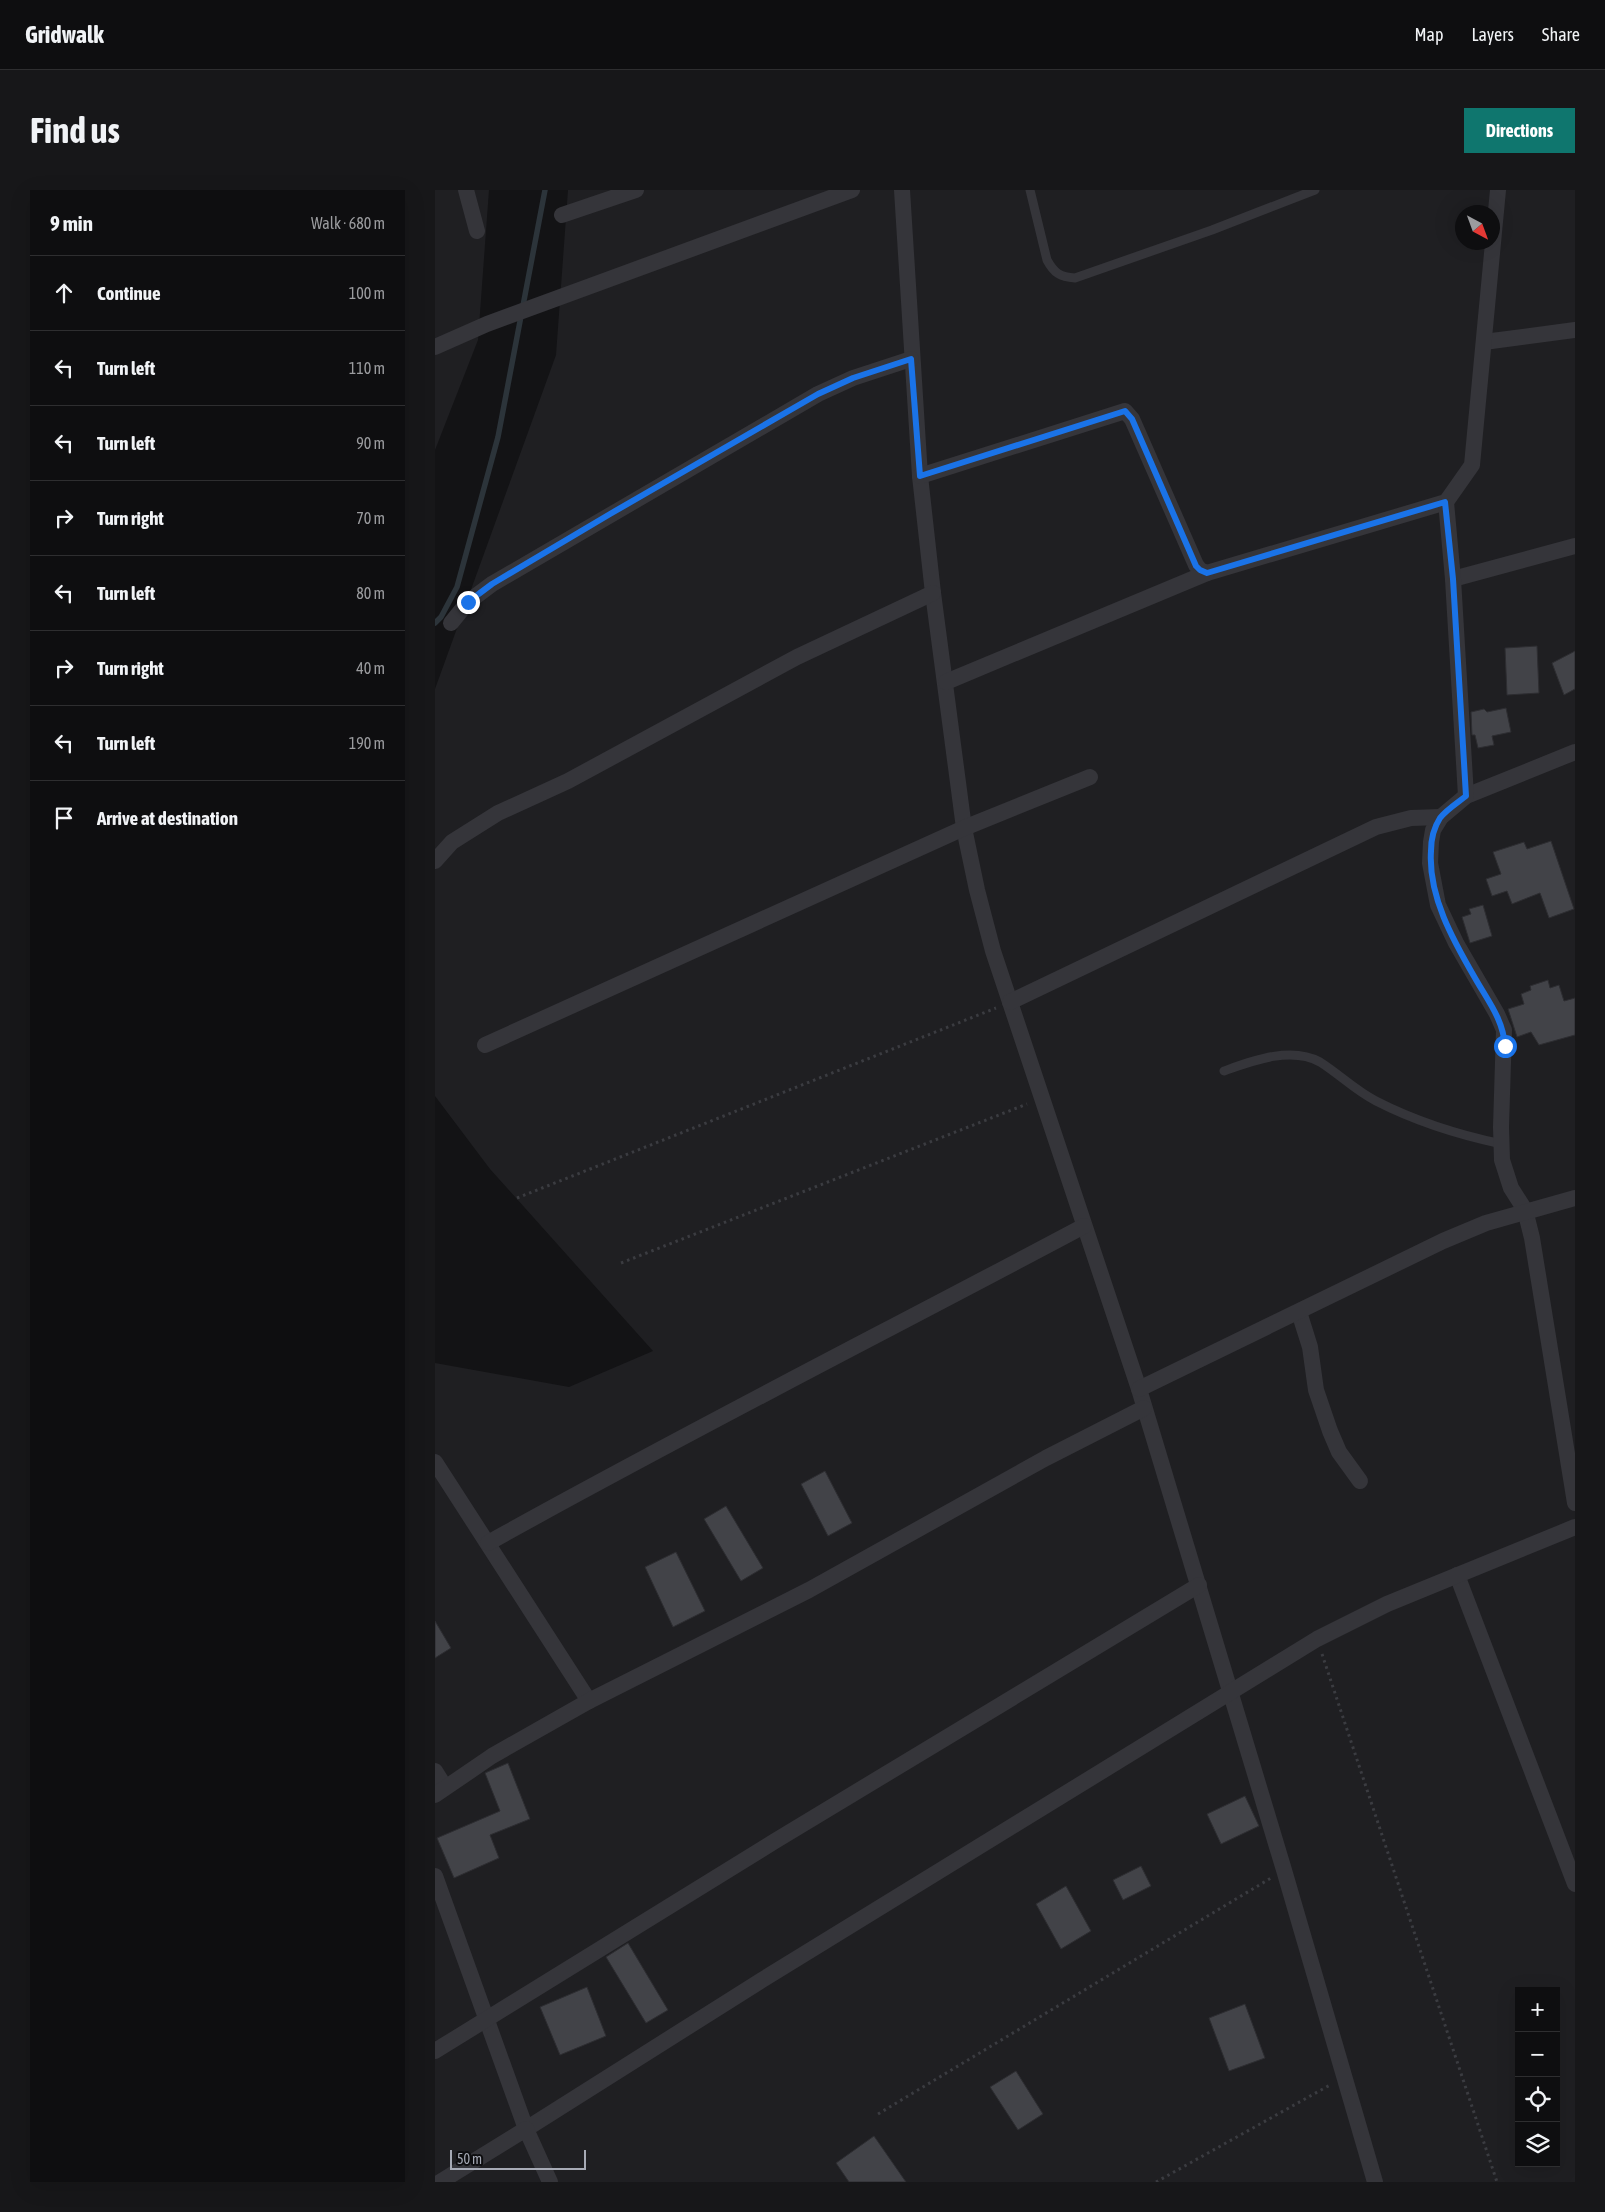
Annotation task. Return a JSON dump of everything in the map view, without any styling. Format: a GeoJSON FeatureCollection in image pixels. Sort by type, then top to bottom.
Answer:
{"type":"FeatureCollection","features":[{"type":"Feature","properties":{"kind":"street"},"geometry":{"type":"LineString","coordinates":[[466,190],[477,231]]}},
{"type":"Feature","properties":{"kind":"street"},"geometry":{"type":"LineString","coordinates":[[562,215],[635,190]]}},
{"type":"Feature","properties":{"kind":"street"},"geometry":{"type":"LineString","coordinates":[[435,347],[487,324],[852,190]]}},
{"type":"Feature","properties":{"kind":"street"},"geometry":{"type":"LineString","coordinates":[[902,190],[911,359],[920,476],[933,593],[964,828],[977,890],[1010,1002],[1139,1389],[1284,1870],[1375,2182]]}},
{"type":"Feature","properties":{"kind":"street"},"geometry":{"type":"LineString","coordinates":[[946,682],[1207,573],[1445,502],[1472,464],[1498,190]]}},
{"type":"Feature","properties":{"kind":"street"},"geometry":{"type":"LineString","coordinates":[[1484,342],[1575,330]]}},
{"type":"Feature","properties":{"kind":"street"},"geometry":{"type":"LineString","coordinates":[[451,623],[468,602],[492,584],[818,394],[853,378],[911,359]]}},
{"type":"Feature","properties":{"kind":"street"},"geometry":{"type":"LineString","coordinates":[[920,476],[1125,411],[1132,419],[1196,566],[1207,573]]}},
{"type":"Feature","properties":{"kind":"street"},"geometry":{"type":"LineString","coordinates":[[1445,502],[1453,579],[1466,796]]}},
{"type":"Feature","properties":{"kind":"street"},"geometry":{"type":"LineString","coordinates":[[1453,579],[1575,546]]}},
{"type":"Feature","properties":{"kind":"street"},"geometry":{"type":"LineString","coordinates":[[435,861],[452,842],[498,813],[568,781],[797,657],[933,593]]}},
{"type":"Feature","properties":{"kind":"street"},"geometry":{"type":"LineString","coordinates":[[1575,752],[1466,796],[1441,816],[1433,830],[1430,863],[1438,905],[1456,943],[1497,1014],[1504,1030],[1502,1160],[1511,1188],[1525,1210],[1532,1238],[1575,1503]]}},
{"type":"Feature","properties":{"kind":"street"},"geometry":{"type":"LineString","coordinates":[[485,1045],[964,828],[1090,777]]}},
{"type":"Feature","properties":{"kind":"street"},"geometry":{"type":"LineString","coordinates":[[1010,1002],[1376,827],[1411,818],[1441,816]]}},
{"type":"Feature","properties":{"kind":"street"},"geometry":{"type":"LineString","coordinates":[[1139,1389],[1443,1241],[1525,1210],[1575,1198]]}},
{"type":"Feature","properties":{"kind":"street"},"geometry":{"type":"LineString","coordinates":[[488,1543],[743,1403],[893,1328],[1084,1226]]}},
{"type":"Feature","properties":{"kind":"street"},"geometry":{"type":"LineString","coordinates":[[1299,1312],[1310,1347],[1316,1390],[1330,1431],[1339,1452],[1360,1482]]}},
{"type":"Feature","properties":{"kind":"street"},"geometry":{"type":"LineString","coordinates":[[435,1771],[440,1791],[492,1756],[589,1701],[809,1590],[1046,1458],[1144,1408]]}},
{"type":"Feature","properties":{"kind":"street"},"geometry":{"type":"LineString","coordinates":[[435,1462],[589,1701]]}},
{"type":"Feature","properties":{"kind":"street"},"geometry":{"type":"LineString","coordinates":[[440,2182],[761,1980],[1317,1639],[1353,1619],[1575,1527]]}},
{"type":"Feature","properties":{"kind":"street"},"geometry":{"type":"LineString","coordinates":[[1457,1575],[1575,1884]]}},
{"type":"Feature","properties":{"kind":"street"},"geometry":{"type":"LineString","coordinates":[[435,2051],[1199,1585]]}},
{"type":"Feature","properties":{"kind":"street"},"geometry":{"type":"LineString","coordinates":[[435,1876],[485,2021],[526,2129],[550,2182]]}},
{"type":"Feature","properties":{"kind":"lane"},"geometry":{"type":"LineString","coordinates":[[1030,190],[1047,260],[1057,274],[1075,278],[1212,230],[1315,190]]}},
{"type":"Feature","properties":{"kind":"lane"},"geometry":{"type":"LineString","coordinates":[[1224,1071],[1255,1060],[1278,1056],[1299,1056],[1318,1061],[1376,1101],[1451,1132],[1501,1144]]}},
{"type":"Feature","properties":{"kind":"path"},"geometry":{"type":"LineString","coordinates":[[517,1198],[1010,1002]]}},
{"type":"Feature","properties":{"kind":"path"},"geometry":{"type":"LineString","coordinates":[[621,1263],[1042,1098]]}},
{"type":"Feature","properties":{"kind":"path"},"geometry":{"type":"LineString","coordinates":[[1317,1639],[1497,2182]]}},
{"type":"Feature","properties":{"kind":"path"},"geometry":{"type":"LineString","coordinates":[[878,2114],[1284,1870]]}},
{"type":"Feature","properties":{"kind":"path"},"geometry":{"type":"LineString","coordinates":[[1156,2182],[1343,2077]]}},
{"type":"Feature","properties":{"kind":"shaded area"},"geometry":{"type":"Polygon","coordinates":[[[435,190],[489,190],[478,340],[435,450],[435,190]]]}},
{"type":"Feature","properties":{"kind":"shaded area"},"geometry":{"type":"Polygon","coordinates":[[[568,190],[1575,190],[1575,2182],[435,2182],[435,1363],[569,1387],[653,1351],[490,1169],[435,1096],[435,689],[556,355],[568,190]]]}},
{"type":"Feature","properties":{"kind":"building"},"geometry":{"type":"Polygon","coordinates":[[[1537,646],[1539,693],[1507,695],[1505,648],[1537,646]]]}},
{"type":"Feature","properties":{"kind":"building"},"geometry":{"type":"Polygon","coordinates":[[[1575,651],[1575,689],[1564,695],[1552,663],[1575,651]]]}},
{"type":"Feature","properties":{"kind":"building"},"geometry":{"type":"Polygon","coordinates":[[[1506,708],[1511,732],[1492,736],[1494,745],[1478,748],[1475,735],[1472,735],[1471,712],[1484,709],[1487,712],[1506,708]]]}},
{"type":"Feature","properties":{"kind":"building"},"geometry":{"type":"Polygon","coordinates":[[[1551,841],[1574,909],[1549,918],[1540,893],[1512,904],[1507,891],[1492,896],[1486,879],[1501,874],[1493,852],[1524,842],[1527,849],[1551,841]]]}},
{"type":"Feature","properties":{"kind":"building"},"geometry":{"type":"Polygon","coordinates":[[[1483,905],[1492,936],[1470,943],[1462,917],[1471,914],[1469,909],[1483,905]]]}},
{"type":"Feature","properties":{"kind":"building"},"geometry":{"type":"Polygon","coordinates":[[[1548,980],[1550,988],[1559,985],[1564,1001],[1575,998],[1575,1035],[1539,1045],[1531,1032],[1517,1037],[1508,1009],[1524,1004],[1521,994],[1531,990],[1530,986],[1548,980]]]}},
{"type":"Feature","properties":{"kind":"building"},"geometry":{"type":"Polygon","coordinates":[[[825,1471],[852,1523],[828,1536],[801,1484],[825,1471]]]}},
{"type":"Feature","properties":{"kind":"building"},"geometry":{"type":"Polygon","coordinates":[[[726,1506],[763,1568],[741,1581],[704,1519],[726,1506]]]}},
{"type":"Feature","properties":{"kind":"building"},"geometry":{"type":"Polygon","coordinates":[[[676,1552],[705,1611],[673,1627],[645,1567],[676,1552]]]}},
{"type":"Feature","properties":{"kind":"building"},"geometry":{"type":"Polygon","coordinates":[[[435,1621],[451,1648],[435,1658],[435,1621]]]}},
{"type":"Feature","properties":{"kind":"building"},"geometry":{"type":"Polygon","coordinates":[[[508,1763],[530,1819],[490,1835],[499,1858],[454,1878],[437,1838],[500,1811],[485,1773],[508,1763]]]}},
{"type":"Feature","properties":{"kind":"building"},"geometry":{"type":"Polygon","coordinates":[[[1245,1796],[1259,1826],[1221,1844],[1207,1814],[1245,1796]]]}},
{"type":"Feature","properties":{"kind":"building"},"geometry":{"type":"Polygon","coordinates":[[[1141,1866],[1151,1886],[1123,1900],[1113,1880],[1141,1866]]]}},
{"type":"Feature","properties":{"kind":"building"},"geometry":{"type":"Polygon","coordinates":[[[1066,1886],[1091,1931],[1061,1949],[1036,1904],[1066,1886]]]}},
{"type":"Feature","properties":{"kind":"building"},"geometry":{"type":"Polygon","coordinates":[[[628,1943],[668,2010],[646,2023],[606,1957],[628,1943]]]}},
{"type":"Feature","properties":{"kind":"building"},"geometry":{"type":"Polygon","coordinates":[[[587,1987],[606,2036],[560,2055],[540,2007],[587,1987]]]}},
{"type":"Feature","properties":{"kind":"building"},"geometry":{"type":"Polygon","coordinates":[[[1245,2004],[1265,2058],[1229,2071],[1209,2018],[1245,2004]]]}},
{"type":"Feature","properties":{"kind":"building"},"geometry":{"type":"Polygon","coordinates":[[[1016,2071],[1043,2114],[1018,2130],[990,2087],[1016,2071]]]}},
{"type":"Feature","properties":{"kind":"building"},"geometry":{"type":"Polygon","coordinates":[[[874,2136],[906,2182],[849,2182],[836,2163],[874,2136]]]}},
{"type":"Feature","properties":{"kind":"waterway"},"geometry":{"type":"LineString","coordinates":[[435,623],[441,617],[457,587],[498,437],[545,190]]}},
{"type":"Feature","properties":{"kind":"route"},"geometry":{"type":"LineString","coordinates":[[468,602],[492,584],[818,394],[853,378],[911,359],[920,476],[1125,411],[1132,419],[1196,566],[1207,573],[1445,502],[1453,579],[1466,796],[1441,816],[1433,830],[1430,863],[1438,905],[1456,943],[1497,1014],[1504,1030],[1505,1046]]}}]}
